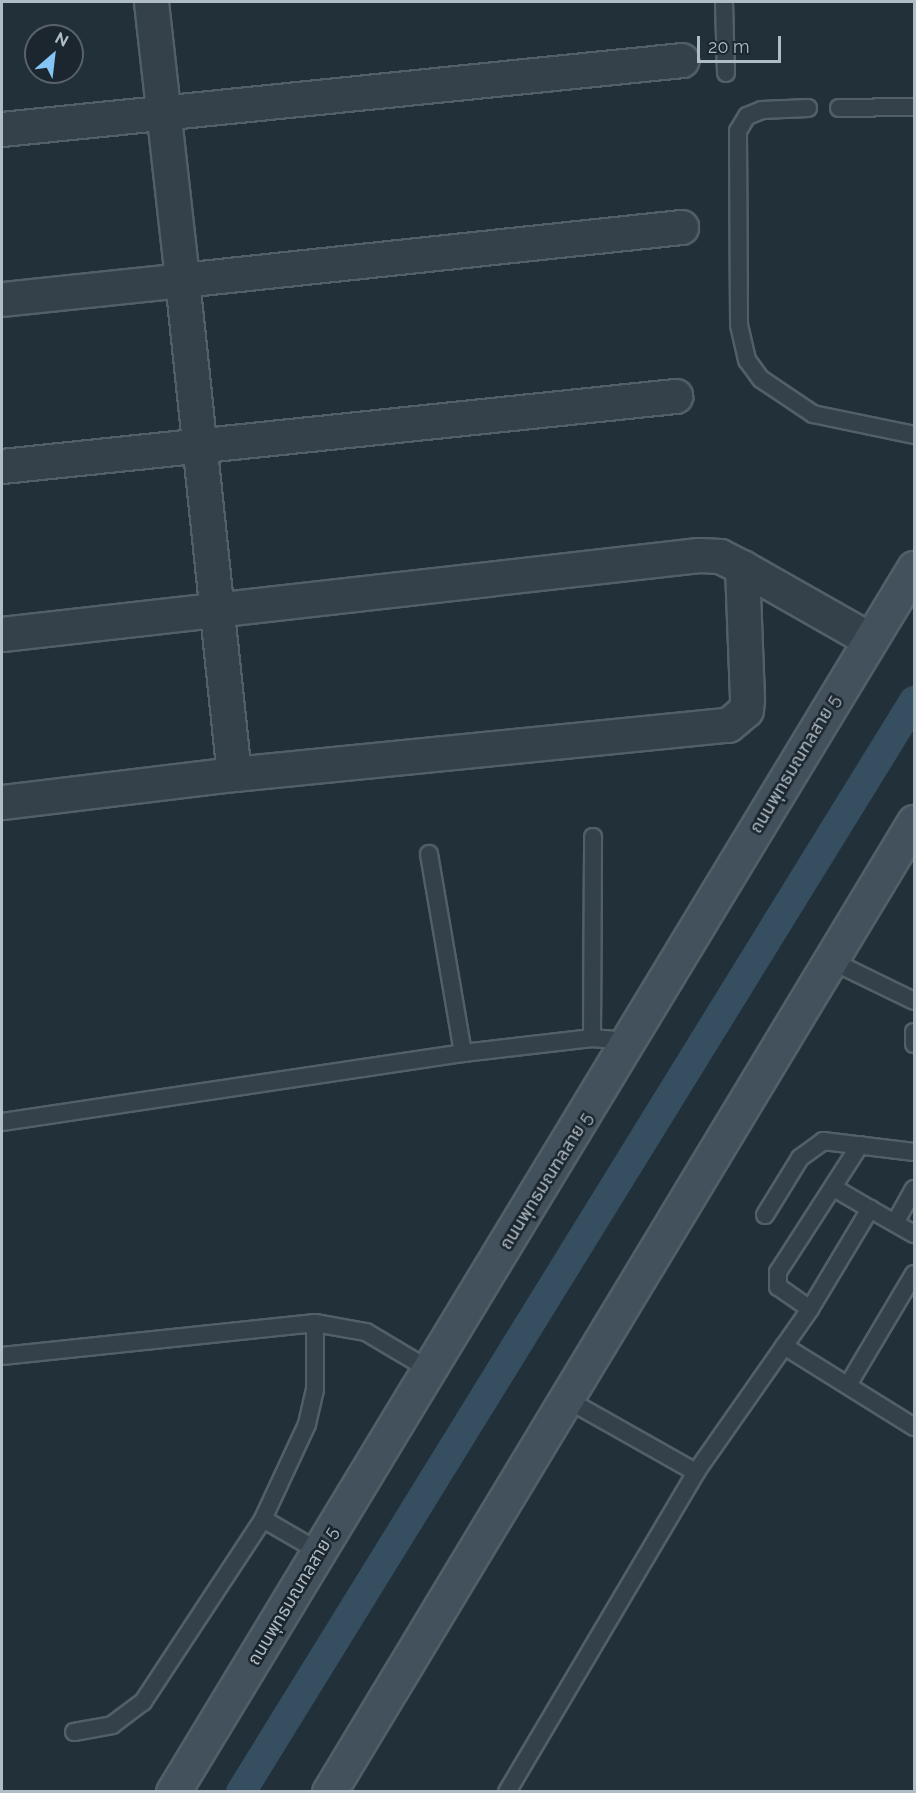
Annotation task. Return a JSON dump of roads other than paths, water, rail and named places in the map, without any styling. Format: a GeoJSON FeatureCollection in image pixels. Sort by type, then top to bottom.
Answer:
{"type":"FeatureCollection","features":[{"type":"Feature","properties":{"kind":"main road","name":"ถนนพุทธมณฑลสาย 5"},"geometry":{"type":"LineString","coordinates":[[173,1791],[631,1041],[869,639],[915,568]]}},
{"type":"Feature","properties":{"kind":"main road"},"geometry":{"type":"LineString","coordinates":[[329,1791],[568,1400],[915,822]]}},
{"type":"Feature","properties":{"kind":"street"},"geometry":{"type":"LineString","coordinates":[[151,2],[160,111],[201,443],[234,774]]}},
{"type":"Feature","properties":{"kind":"street"},"geometry":{"type":"LineString","coordinates":[[2,129],[160,111],[682,60]]}},
{"type":"Feature","properties":{"kind":"street"},"geometry":{"type":"LineString","coordinates":[[2,299],[681,227]]}},
{"type":"Feature","properties":{"kind":"street"},"geometry":{"type":"LineString","coordinates":[[2,466],[201,443],[675,396]]}},
{"type":"Feature","properties":{"kind":"street"},"geometry":{"type":"LineString","coordinates":[[2,634],[676,557],[720,556],[869,639]]}},
{"type":"Feature","properties":{"kind":"street"},"geometry":{"type":"LineString","coordinates":[[2,802],[234,774],[728,725],[746,710],[742,567]]}},
{"type":"Feature","properties":{"kind":"lane"},"geometry":{"type":"LineString","coordinates":[[724,2],[726,73]]}},
{"type":"Feature","properties":{"kind":"lane"},"geometry":{"type":"LineString","coordinates":[[839,108],[915,107]]}},
{"type":"Feature","properties":{"kind":"lane"},"geometry":{"type":"LineString","coordinates":[[808,108],[762,110],[747,116],[738,131],[739,326],[747,360],[761,380],[813,414],[915,435]]}},
{"type":"Feature","properties":{"kind":"lane"},"geometry":{"type":"LineString","coordinates":[[592,1038],[593,837]]}},
{"type":"Feature","properties":{"kind":"lane"},"geometry":{"type":"LineString","coordinates":[[429,854],[463,1053]]}},
{"type":"Feature","properties":{"kind":"lane"},"geometry":{"type":"LineString","coordinates":[[832,961],[915,1001]]}},
{"type":"Feature","properties":{"kind":"lane"},"geometry":{"type":"LineString","coordinates":[[915,1032],[915,1044]]}},
{"type":"Feature","properties":{"kind":"lane"},"geometry":{"type":"LineString","coordinates":[[2,1122],[463,1053],[592,1038],[631,1041]]}},
{"type":"Feature","properties":{"kind":"lane"},"geometry":{"type":"LineString","coordinates":[[765,1215],[810,1147],[823,1141],[915,1152]]}},
{"type":"Feature","properties":{"kind":"lane"},"geometry":{"type":"LineString","coordinates":[[810,1309],[778,1287],[777,1279],[860,1145]]}},
{"type":"Feature","properties":{"kind":"lane"},"geometry":{"type":"LineString","coordinates":[[834,1188],[915,1234]]}},
{"type":"Feature","properties":{"kind":"lane"},"geometry":{"type":"LineString","coordinates":[[895,1223],[915,1189]]}},
{"type":"Feature","properties":{"kind":"lane"},"geometry":{"type":"LineString","coordinates":[[507,1791],[696,1472],[810,1309],[870,1209]]}},
{"type":"Feature","properties":{"kind":"lane"},"geometry":{"type":"LineString","coordinates":[[849,1385],[915,1274]]}},
{"type":"Feature","properties":{"kind":"lane"},"geometry":{"type":"LineString","coordinates":[[74,1732],[112,1725],[143,1702],[263,1519],[308,1424],[315,1390],[315,1323]]}},
{"type":"Feature","properties":{"kind":"lane"},"geometry":{"type":"LineString","coordinates":[[2,1356],[315,1323],[366,1332],[430,1370]]}},
{"type":"Feature","properties":{"kind":"lane"},"geometry":{"type":"LineString","coordinates":[[784,1346],[915,1427]]}},
{"type":"Feature","properties":{"kind":"lane"},"geometry":{"type":"LineString","coordinates":[[568,1400],[696,1472]]}},
{"type":"Feature","properties":{"kind":"lane"},"geometry":{"type":"LineString","coordinates":[[263,1519],[320,1552]]}},
{"type":"Feature","properties":{"kind":"waterway"},"geometry":{"type":"LineString","coordinates":[[241,1792],[914,701]]}}]}
